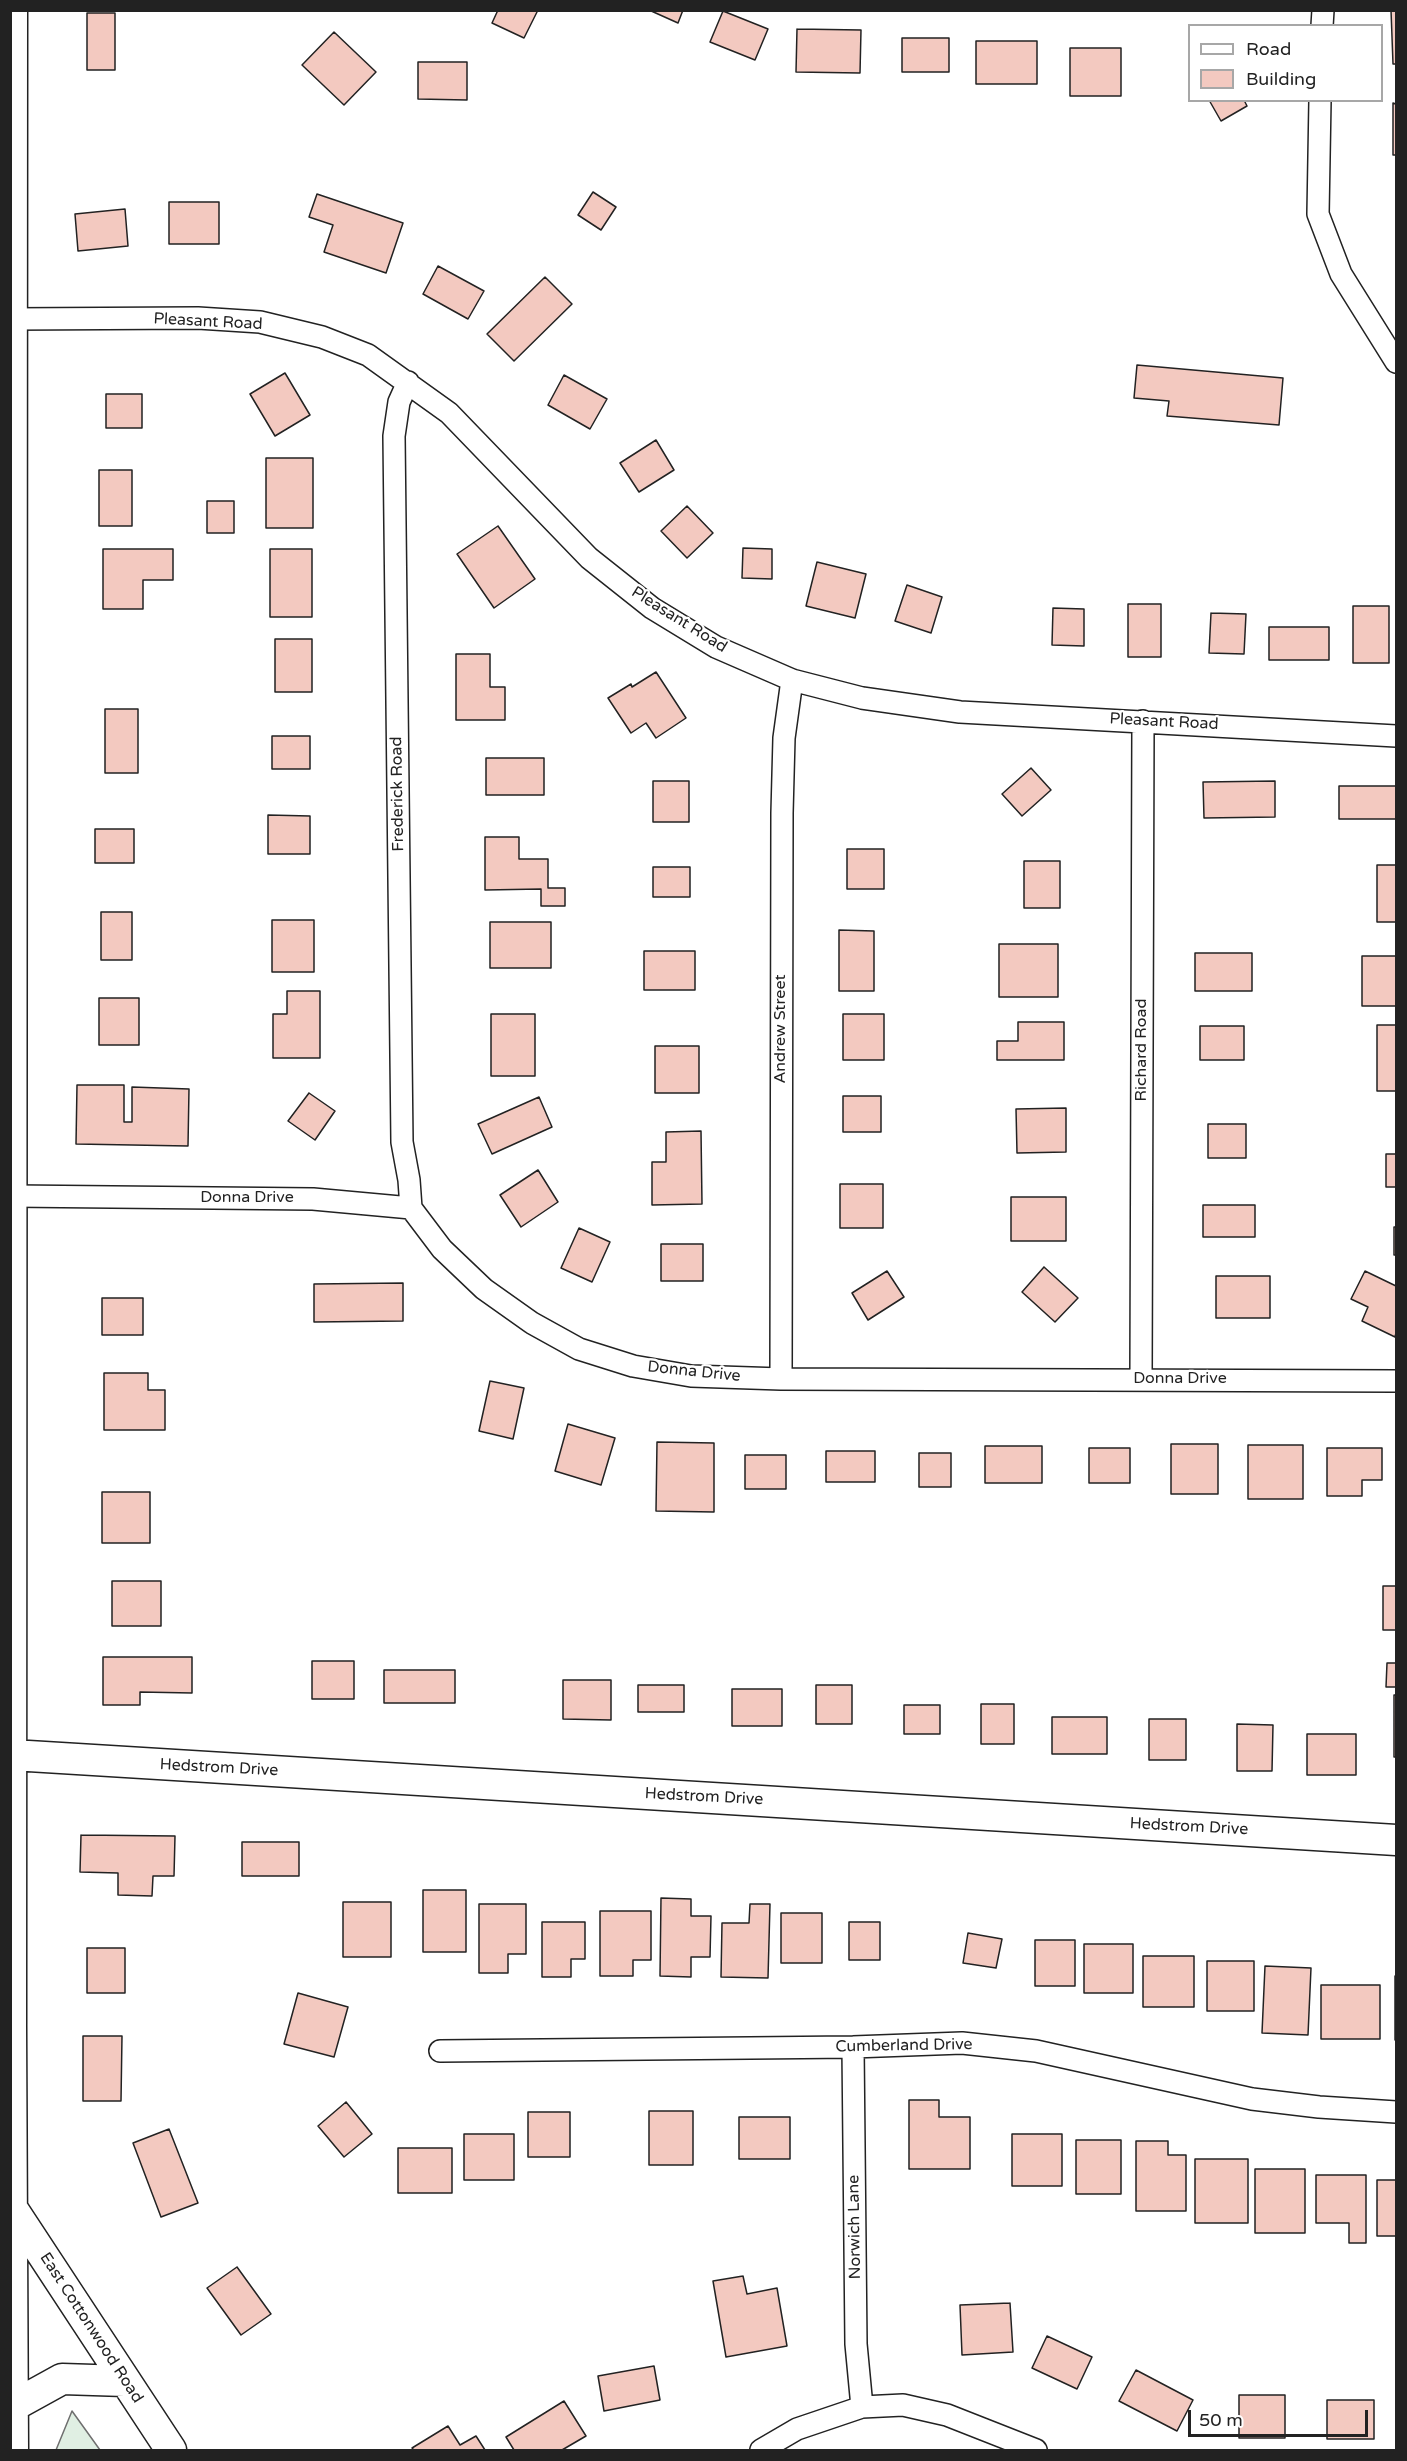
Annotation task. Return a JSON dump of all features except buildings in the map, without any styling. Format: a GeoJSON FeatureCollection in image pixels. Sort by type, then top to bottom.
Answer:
{"type":"FeatureCollection","features":[{"type":"Feature","properties":{"kind":"street"},"geometry":{"type":"LineString","coordinates":[[12,10],[11,2206],[14,2451]]}},
{"type":"Feature","properties":{"kind":"street"},"geometry":{"type":"LineString","coordinates":[[1320,102],[1318,214],[1341,274],[1396,362]]}},
{"type":"Feature","properties":{"kind":"street","name":"Pleasant Road"},"geometry":{"type":"LineString","coordinates":[[11,319],[198,318],[260,322],[322,337],[368,355],[449,412],[589,558],[643,601],[716,647],[792,680],[862,698],[960,712],[1396,736]]}},
{"type":"Feature","properties":{"kind":"street","name":"Frederick Road"},"geometry":{"type":"LineString","coordinates":[[408,382],[399,402],[394,448],[402,1142],[409,1180],[411,1208]]}},
{"type":"Feature","properties":{"kind":"street","name":"Andrew Street"},"geometry":{"type":"LineString","coordinates":[[781,1379],[782,813],[784,738],[792,680]]}},
{"type":"Feature","properties":{"kind":"street","name":"Richard Road"},"geometry":{"type":"LineString","coordinates":[[1141,1378],[1143,721]]}},
{"type":"Feature","properties":{"kind":"street","name":"Donna Drive"},"geometry":{"type":"LineString","coordinates":[[12,1196],[314,1199],[411,1208],[442,1249],[484,1289],[532,1323],[579,1349],[633,1366],[691,1376],[781,1379],[1141,1378],[1396,1381]]}},
{"type":"Feature","properties":{"kind":"street","name":"Hedstrom Drive"},"geometry":{"type":"LineString","coordinates":[[12,1755],[1396,1840]]}},
{"type":"Feature","properties":{"kind":"street","name":"Cumberland Drive"},"geometry":{"type":"LineString","coordinates":[[440,2051],[853,2047],[962,2043],[1036,2051],[1252,2099],[1319,2107],[1396,2112]]}},
{"type":"Feature","properties":{"kind":"street","name":"Norwich Lane"},"geometry":{"type":"LineString","coordinates":[[853,2047],[856,2344],[862,2408]]}},
{"type":"Feature","properties":{"kind":"street","name":"East Cottonwood Road"},"geometry":{"type":"LineString","coordinates":[[11,2206],[171,2451]]}},
{"type":"Feature","properties":{"kind":"street"},"geometry":{"type":"LineString","coordinates":[[13,2406],[62,2379],[125,2381]]}},
{"type":"Feature","properties":{"kind":"street"},"geometry":{"type":"LineString","coordinates":[[762,2451],[797,2429],[862,2408],[903,2405],[947,2415],[1036,2451]]}},
{"type":"Feature","properties":{"kind":"green space"},"geometry":{"type":"Polygon","coordinates":[[[72,2411],[100,2450],[56,2450],[72,2411]]]}}]}
